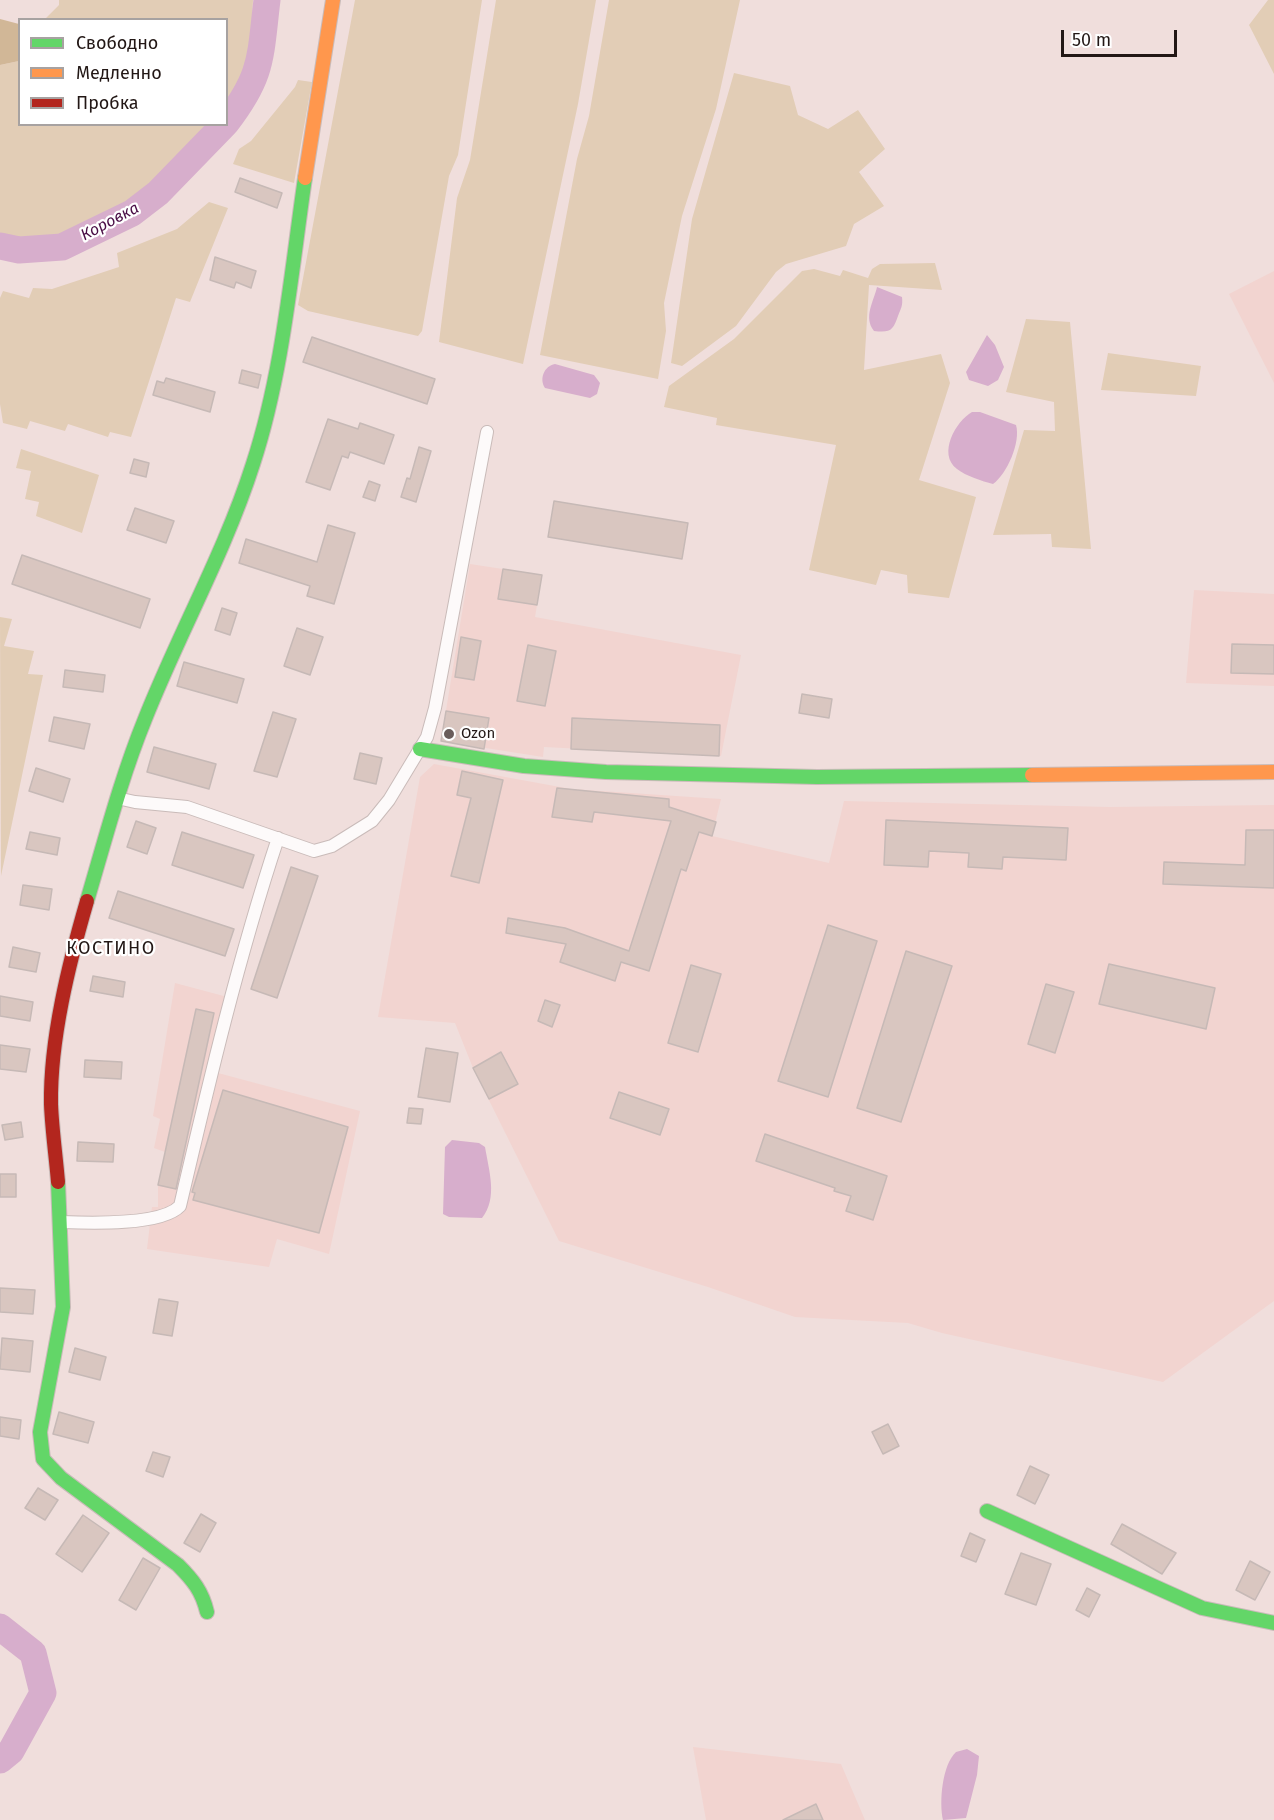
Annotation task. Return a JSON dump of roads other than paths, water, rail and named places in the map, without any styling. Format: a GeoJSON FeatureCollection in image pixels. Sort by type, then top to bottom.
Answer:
{"type":"FeatureCollection","features":[{"type":"Feature","properties":{"kind":"street"},"geometry":{"type":"LineString","coordinates":[[207,1612],[203,1596],[195,1582],[178,1564],[61,1478],[43,1459],[40,1432],[63,1307],[61,1222],[51,1131],[56,1046],[72,954],[117,798],[145,719],[230,527],[271,400],[333,0]]}},
{"type":"Feature","properties":{"kind":"street"},"geometry":{"type":"LineString","coordinates":[[117,798],[187,807],[314,851],[349,838],[381,812],[420,748],[434,716],[487,432]]}},
{"type":"Feature","properties":{"kind":"street"},"geometry":{"type":"LineString","coordinates":[[420,748],[524,766],[606,772],[817,777],[1274,772]]}},
{"type":"Feature","properties":{"kind":"street"},"geometry":{"type":"LineString","coordinates":[[61,1222],[136,1220],[167,1215],[180,1206],[251,919],[278,838]]}},
{"type":"Feature","properties":{"kind":"street"},"geometry":{"type":"LineString","coordinates":[[987,1511],[1202,1608],[1274,1623]]}},
{"type":"Feature","properties":{"kind":"waterway","name":"Коровка"},"geometry":{"type":"LineString","coordinates":[[228,120],[247,92],[258,65],[267,0]]}},
{"type":"Feature","properties":{"kind":"waterway","name":"Коровка"},"geometry":{"type":"LineString","coordinates":[[0,246],[19,250],[62,247],[132,213],[158,193],[223,126]]}},
{"type":"Feature","properties":{"kind":"waterway","name":"Коровка"},"geometry":{"type":"LineString","coordinates":[[0,1627],[33,1653],[43,1693],[11,1751],[0,1760]]}},
{"type":"Feature","properties":{"kind":"place","name":"Ozon"},"geometry":{"type":"Point","coordinates":[449,734]}},
{"type":"Feature","properties":{"kind":"district","name":"КОСТИНО"},"geometry":{"type":"Point","coordinates":[111,949]}}]}
